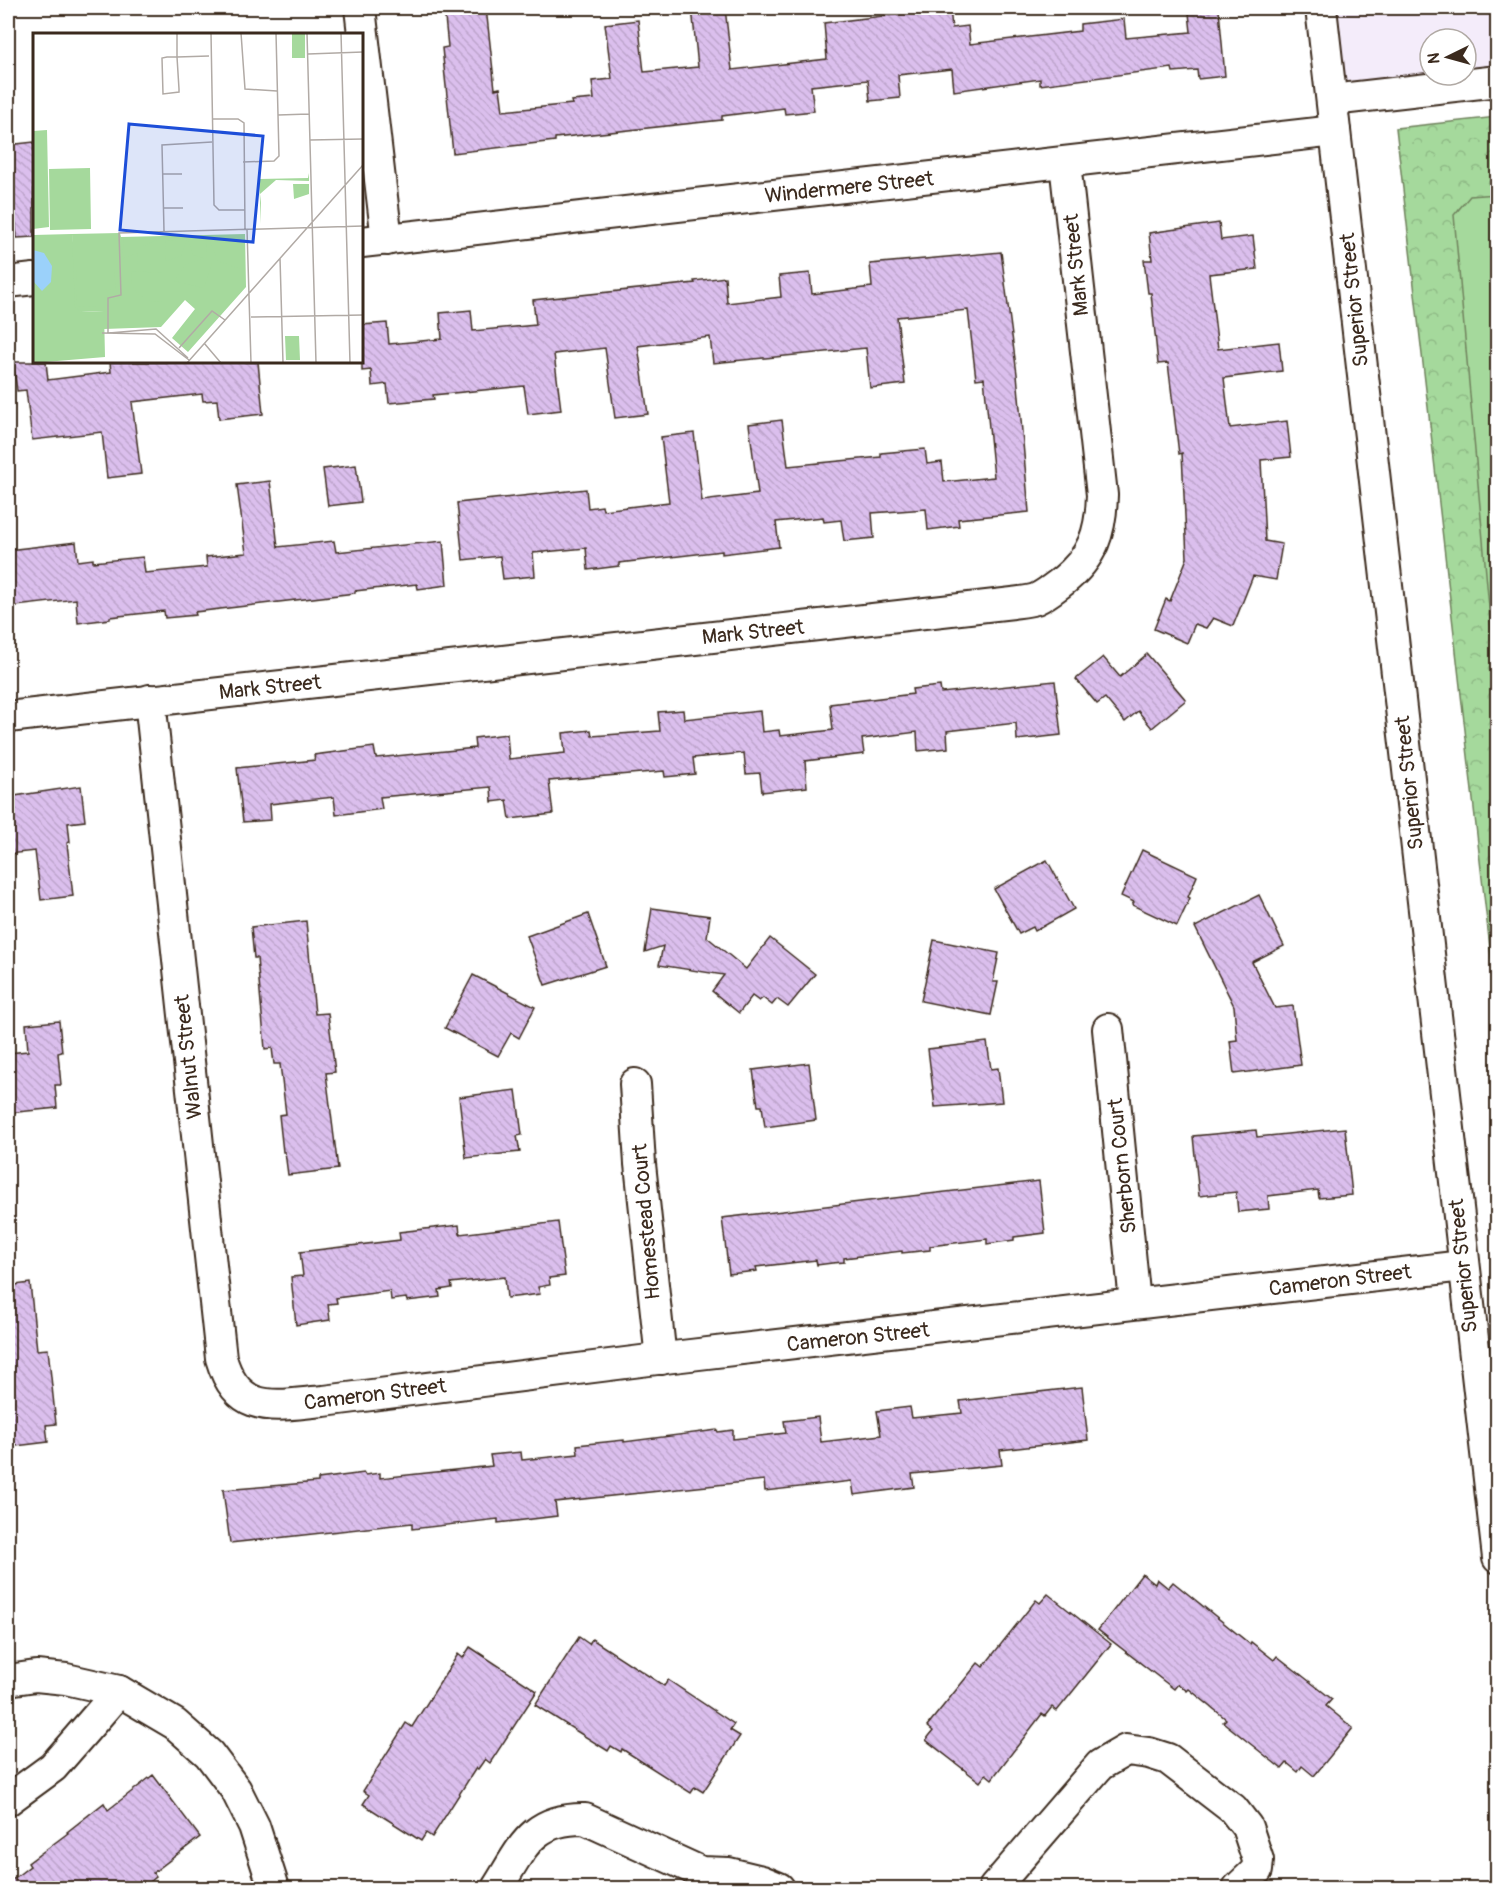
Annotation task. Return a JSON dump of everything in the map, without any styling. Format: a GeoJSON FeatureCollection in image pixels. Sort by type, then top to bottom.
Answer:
{"type":"FeatureCollection","features":[{"type":"Feature","properties":{"kind":"street"},"geometry":{"type":"LineString","coordinates":[[360,8],[362,33]]}},
{"type":"Feature","properties":{"kind":"street","name":"Superior Street"},"geometry":{"type":"LineString","coordinates":[[1321,8],[1497,1558]]}},
{"type":"Feature","properties":{"kind":"street"},"geometry":{"type":"LineString","coordinates":[[363,58],[374,241]]}},
{"type":"Feature","properties":{"kind":"street"},"geometry":{"type":"LineString","coordinates":[[1332,100],[1497,81]]}},
{"type":"Feature","properties":{"kind":"street","name":"Windermere Street"},"geometry":{"type":"LineString","coordinates":[[374,241],[1335,131]]}},
{"type":"Feature","properties":{"kind":"street","name":"Mark Street"},"geometry":{"type":"LineString","coordinates":[[8,717],[1036,599],[1079,569],[1095,542],[1101,519],[1102,495],[1065,163]]}},
{"type":"Feature","properties":{"kind":"street"},"geometry":{"type":"LineString","coordinates":[[8,282],[33,279]]}},
{"type":"Feature","properties":{"kind":"street","name":"Walnut Street"},"geometry":{"type":"LineString","coordinates":[[150,700],[221,1358],[236,1390],[253,1401]]}},
{"type":"Feature","properties":{"kind":"street","name":"Sherborn Court"},"geometry":{"type":"LineString","coordinates":[[1108,1029],[1135,1303]]}},
{"type":"Feature","properties":{"kind":"street","name":"Homestead Court"},"geometry":{"type":"LineString","coordinates":[[635,1084],[641,1176],[661,1359]]}},
{"type":"Feature","properties":{"kind":"street","name":"Cameron Street"},"geometry":{"type":"LineString","coordinates":[[253,1401],[270,1406],[324,1401],[661,1359],[1463,1266]]}},
{"type":"Feature","properties":{"kind":"street"},"geometry":{"type":"LineString","coordinates":[[8,1680],[36,1676],[66,1679],[119,1691],[175,1724],[208,1754],[236,1790],[254,1826],[269,1886]]}},
{"type":"Feature","properties":{"kind":"street"},"geometry":{"type":"LineString","coordinates":[[8,1800],[53,1767],[119,1691]]}},
{"type":"Feature","properties":{"kind":"street"},"geometry":{"type":"LineString","coordinates":[[994,1888],[1100,1765],[1126,1750],[1168,1759],[1233,1809],[1247,1827],[1258,1860],[1257,1870],[1241,1886]]}},
{"type":"Feature","properties":{"kind":"street"},"geometry":{"type":"LineString","coordinates":[[497,1888],[528,1839],[539,1828],[571,1819],[585,1819],[702,1872],[729,1873],[762,1881],[779,1888]]}},
{"type":"Feature","properties":{"kind":"shaded area"},"geometry":{"type":"Polygon","coordinates":[[[1321,8],[1497,8],[1497,81],[1478,83],[1478,27],[1418,27],[1418,87],[1445,87],[1332,100],[1321,8]]]}},
{"type":"Feature","properties":{"kind":"green space"},"geometry":{"type":"Polygon","coordinates":[[[1497,117],[1497,1009],[1396,128],[1497,117]]]}},
{"type":"Feature","properties":{"kind":"green space"},"geometry":{"type":"Polygon","coordinates":[[[1497,194],[1498,640],[1492,641],[1454,215],[1470,196],[1497,194]]]}},
{"type":"Feature","properties":{"kind":"building"},"geometry":{"type":"Polygon","coordinates":[[[444,8],[486,8],[495,89],[500,88],[503,111],[572,104],[571,101],[594,99],[592,81],[612,79],[605,24],[638,20],[644,72],[698,67],[692,8],[725,8],[732,70],[827,59],[824,23],[950,8],[952,28],[968,26],[970,44],[1080,31],[1080,24],[1124,19],[1126,38],[1191,32],[1189,13],[1219,10],[1225,76],[1198,79],[1197,70],[1173,72],[1172,68],[1040,85],[1040,79],[954,91],[952,69],[898,75],[900,98],[870,101],[868,80],[811,86],[814,111],[785,114],[784,108],[722,116],[722,120],[555,138],[555,141],[453,153],[442,48],[448,47],[444,8]]]}},
{"type":"Feature","properties":{"kind":"building"},"geometry":{"type":"Polygon","coordinates":[[[33,142],[33,237],[17,238],[8,145],[33,142]]]}},
{"type":"Feature","properties":{"kind":"building"},"geometry":{"type":"Polygon","coordinates":[[[1219,223],[1221,240],[1253,236],[1257,269],[1209,274],[1218,349],[1279,342],[1282,371],[1224,378],[1230,428],[1287,421],[1291,457],[1261,460],[1265,541],[1282,544],[1276,580],[1253,576],[1233,626],[1213,618],[1206,628],[1195,624],[1187,643],[1154,629],[1166,599],[1170,601],[1187,558],[1182,453],[1179,454],[1168,363],[1158,364],[1151,293],[1148,293],[1144,260],[1152,260],[1149,233],[1219,223]]]}},
{"type":"Feature","properties":{"kind":"building"},"geometry":{"type":"Polygon","coordinates":[[[1001,252],[1017,374],[1029,512],[958,519],[959,526],[928,530],[926,509],[872,513],[874,538],[844,541],[841,520],[824,522],[823,517],[776,522],[779,547],[619,563],[619,566],[588,570],[586,548],[533,553],[535,576],[503,579],[500,556],[463,560],[457,503],[586,489],[588,508],[602,506],[603,510],[669,502],[661,437],[694,433],[702,501],[758,494],[749,424],[782,420],[788,466],[881,457],[881,453],[925,449],[927,464],[942,462],[944,482],[994,477],[984,378],[976,379],[968,310],[897,317],[905,384],[870,388],[866,348],[713,363],[710,337],[638,346],[648,414],[615,418],[605,348],[554,354],[561,410],[528,414],[524,386],[433,395],[434,399],[389,403],[387,384],[372,386],[371,370],[362,371],[363,325],[387,323],[389,344],[442,339],[440,313],[471,310],[473,331],[536,325],[533,300],[695,283],[694,281],[725,277],[727,303],[781,297],[779,276],[810,273],[812,294],[872,287],[870,264],[1001,252]]]}},
{"type":"Feature","properties":{"kind":"building"},"geometry":{"type":"Polygon","coordinates":[[[13,362],[46,363],[48,380],[111,372],[110,363],[258,363],[263,414],[219,419],[217,400],[203,401],[202,394],[132,402],[141,474],[107,478],[102,432],[32,440],[26,390],[17,391],[13,362]]]}},
{"type":"Feature","properties":{"kind":"building"},"geometry":{"type":"Polygon","coordinates":[[[356,465],[361,502],[328,506],[323,469],[356,465]]]}},
{"type":"Feature","properties":{"kind":"building"},"geometry":{"type":"Polygon","coordinates":[[[270,481],[278,547],[334,541],[336,552],[443,541],[447,585],[418,589],[417,584],[355,591],[355,593],[195,612],[196,615],[165,618],[164,611],[78,623],[76,599],[8,607],[8,550],[76,542],[78,561],[93,559],[93,562],[143,557],[145,573],[207,567],[206,557],[246,553],[237,485],[270,481]]]}},
{"type":"Feature","properties":{"kind":"building"},"geometry":{"type":"Polygon","coordinates":[[[1147,654],[1186,700],[1152,728],[1138,711],[1125,722],[1105,698],[1097,704],[1076,679],[1103,657],[1120,677],[1147,654]]]}},
{"type":"Feature","properties":{"kind":"building"},"geometry":{"type":"Polygon","coordinates":[[[1055,681],[1061,735],[1017,740],[1016,723],[947,731],[948,748],[918,751],[917,732],[862,739],[864,754],[805,761],[807,787],[762,792],[760,773],[746,774],[744,753],[693,758],[695,774],[665,777],[664,771],[549,781],[553,814],[510,819],[507,800],[492,802],[491,787],[380,797],[382,809],[336,815],[334,797],[270,804],[271,820],[243,822],[237,768],[315,760],[314,755],[374,747],[376,758],[475,748],[474,738],[507,734],[509,759],[565,753],[563,733],[591,730],[592,736],[660,731],[658,712],[683,710],[684,719],[760,711],[762,732],[779,730],[780,736],[833,730],[830,704],[913,694],[912,689],[940,686],[941,693],[1055,681]]]}},
{"type":"Feature","properties":{"kind":"building"},"geometry":{"type":"Polygon","coordinates":[[[81,786],[85,821],[68,823],[70,842],[67,843],[73,896],[41,900],[35,851],[8,854],[8,797],[81,786]]]}},
{"type":"Feature","properties":{"kind":"building"},"geometry":{"type":"Polygon","coordinates":[[[1142,850],[1197,876],[1177,926],[1132,905],[1134,902],[1121,896],[1142,850]]]}},
{"type":"Feature","properties":{"kind":"building"},"geometry":{"type":"Polygon","coordinates":[[[1047,860],[1074,909],[1035,931],[1033,927],[1019,934],[994,889],[1047,860]]]}},
{"type":"Feature","properties":{"kind":"building"},"geometry":{"type":"Polygon","coordinates":[[[1259,895],[1284,946],[1252,962],[1275,1008],[1293,1006],[1301,1065],[1234,1074],[1230,1041],[1237,1040],[1234,1006],[1195,927],[1259,895]]]}},
{"type":"Feature","properties":{"kind":"building"},"geometry":{"type":"Polygon","coordinates":[[[652,908],[710,916],[707,937],[746,969],[770,938],[815,974],[788,1007],[777,999],[772,1005],[763,998],[759,1001],[752,996],[739,1013],[712,991],[724,975],[659,965],[663,946],[645,952],[652,908]]]}},
{"type":"Feature","properties":{"kind":"building"},"geometry":{"type":"Polygon","coordinates":[[[588,914],[606,966],[545,985],[527,936],[588,914]]]}},
{"type":"Feature","properties":{"kind":"building"},"geometry":{"type":"Polygon","coordinates":[[[306,921],[315,1014],[328,1013],[335,1072],[326,1073],[338,1169],[288,1175],[279,1115],[286,1114],[280,1064],[274,1064],[272,1048],[265,1049],[257,958],[254,958],[251,927],[306,921]]]}},
{"type":"Feature","properties":{"kind":"building"},"geometry":{"type":"Polygon","coordinates":[[[934,940],[999,953],[993,982],[998,982],[991,1015],[921,1001],[934,940]]]}},
{"type":"Feature","properties":{"kind":"building"},"geometry":{"type":"Polygon","coordinates":[[[473,975],[535,1007],[519,1038],[511,1033],[498,1056],[445,1028],[473,975]]]}},
{"type":"Feature","properties":{"kind":"building"},"geometry":{"type":"Polygon","coordinates":[[[59,1021],[62,1052],[58,1053],[61,1085],[55,1085],[57,1108],[8,1113],[8,1053],[28,1051],[26,1024],[59,1021]]]}},
{"type":"Feature","properties":{"kind":"building"},"geometry":{"type":"Polygon","coordinates":[[[987,1042],[991,1069],[998,1068],[1002,1102],[935,1107],[928,1049],[987,1042]]]}},
{"type":"Feature","properties":{"kind":"building"},"geometry":{"type":"Polygon","coordinates":[[[809,1063],[816,1120],[765,1127],[762,1106],[758,1106],[753,1070],[809,1063]]]}},
{"type":"Feature","properties":{"kind":"building"},"geometry":{"type":"Polygon","coordinates":[[[516,1090],[522,1135],[517,1136],[520,1152],[466,1158],[459,1097],[516,1090]]]}},
{"type":"Feature","properties":{"kind":"building"},"geometry":{"type":"Polygon","coordinates":[[[1345,1128],[1352,1195],[1319,1198],[1318,1190],[1268,1196],[1269,1209],[1238,1212],[1236,1192],[1199,1196],[1193,1136],[1256,1130],[1257,1137],[1345,1128]]]}},
{"type":"Feature","properties":{"kind":"building"},"geometry":{"type":"Polygon","coordinates":[[[1039,1181],[1045,1233],[1014,1237],[1014,1240],[987,1244],[987,1239],[930,1246],[930,1250],[844,1258],[844,1262],[817,1265],[816,1260],[756,1267],[757,1271],[729,1274],[722,1218],[1039,1181]]]}},
{"type":"Feature","properties":{"kind":"building"},"geometry":{"type":"Polygon","coordinates":[[[558,1222],[565,1276],[549,1278],[550,1285],[538,1287],[540,1294],[507,1298],[505,1277],[451,1283],[452,1288],[439,1290],[440,1297],[407,1301],[406,1298],[391,1300],[390,1291],[336,1298],[337,1303],[328,1304],[330,1320],[296,1325],[291,1277],[303,1276],[300,1252],[400,1240],[399,1232],[459,1225],[460,1234],[558,1222]]]}},
{"type":"Feature","properties":{"kind":"building"},"geometry":{"type":"Polygon","coordinates":[[[30,1283],[37,1350],[48,1349],[56,1424],[46,1425],[48,1442],[8,1447],[8,1286],[30,1283]]]}},
{"type":"Feature","properties":{"kind":"building"},"geometry":{"type":"Polygon","coordinates":[[[1082,1387],[1088,1440],[1000,1450],[1002,1465],[912,1474],[914,1487],[854,1495],[852,1481],[765,1491],[764,1480],[555,1502],[557,1516],[498,1523],[498,1519],[412,1529],[412,1523],[230,1543],[223,1490],[318,1482],[318,1479],[364,1473],[365,1475],[380,1473],[380,1478],[492,1466],[490,1455],[521,1452],[522,1460],[578,1454],[577,1445],[624,1440],[624,1442],[717,1430],[718,1432],[733,1430],[733,1439],[786,1433],[784,1421],[818,1417],[821,1442],[881,1435],[877,1411],[910,1407],[912,1418],[962,1413],[960,1401],[1082,1387]]]}},
{"type":"Feature","properties":{"kind":"building"},"geometry":{"type":"Polygon","coordinates":[[[1142,1574],[1155,1584],[1157,1579],[1168,1588],[1173,1582],[1250,1644],[1251,1642],[1274,1660],[1277,1656],[1332,1699],[1326,1706],[1353,1728],[1314,1776],[1302,1766],[1298,1772],[1287,1763],[1282,1769],[1223,1722],[1226,1719],[1189,1689],[1187,1691],[1178,1684],[1174,1689],[1098,1630],[1142,1574]]]}},
{"type":"Feature","properties":{"kind":"building"},"geometry":{"type":"Polygon","coordinates":[[[1048,1594],[1111,1644],[1057,1711],[1052,1707],[1045,1716],[1042,1714],[992,1779],[986,1774],[980,1782],[926,1740],[933,1731],[927,1726],[978,1663],[983,1667],[1036,1600],[1040,1603],[1048,1594]]]}},
{"type":"Feature","properties":{"kind":"building"},"geometry":{"type":"Polygon","coordinates":[[[579,1637],[589,1644],[592,1639],[664,1686],[668,1680],[734,1724],[730,1730],[740,1736],[703,1792],[695,1787],[691,1793],[622,1749],[621,1752],[611,1746],[608,1751],[535,1705],[579,1637]]]}},
{"type":"Feature","properties":{"kind":"building"},"geometry":{"type":"Polygon","coordinates":[[[470,1647],[537,1691],[490,1763],[485,1759],[478,1769],[476,1768],[432,1837],[426,1833],[421,1841],[363,1804],[369,1795],[363,1791],[406,1723],[412,1727],[458,1654],[463,1658],[470,1647]]]}},
{"type":"Feature","properties":{"kind":"building"},"geometry":{"type":"Polygon","coordinates":[[[153,1775],[200,1837],[153,1873],[156,1877],[142,1888],[8,1888],[8,1883],[30,1866],[28,1863],[104,1803],[108,1810],[153,1775]]]}}]}
